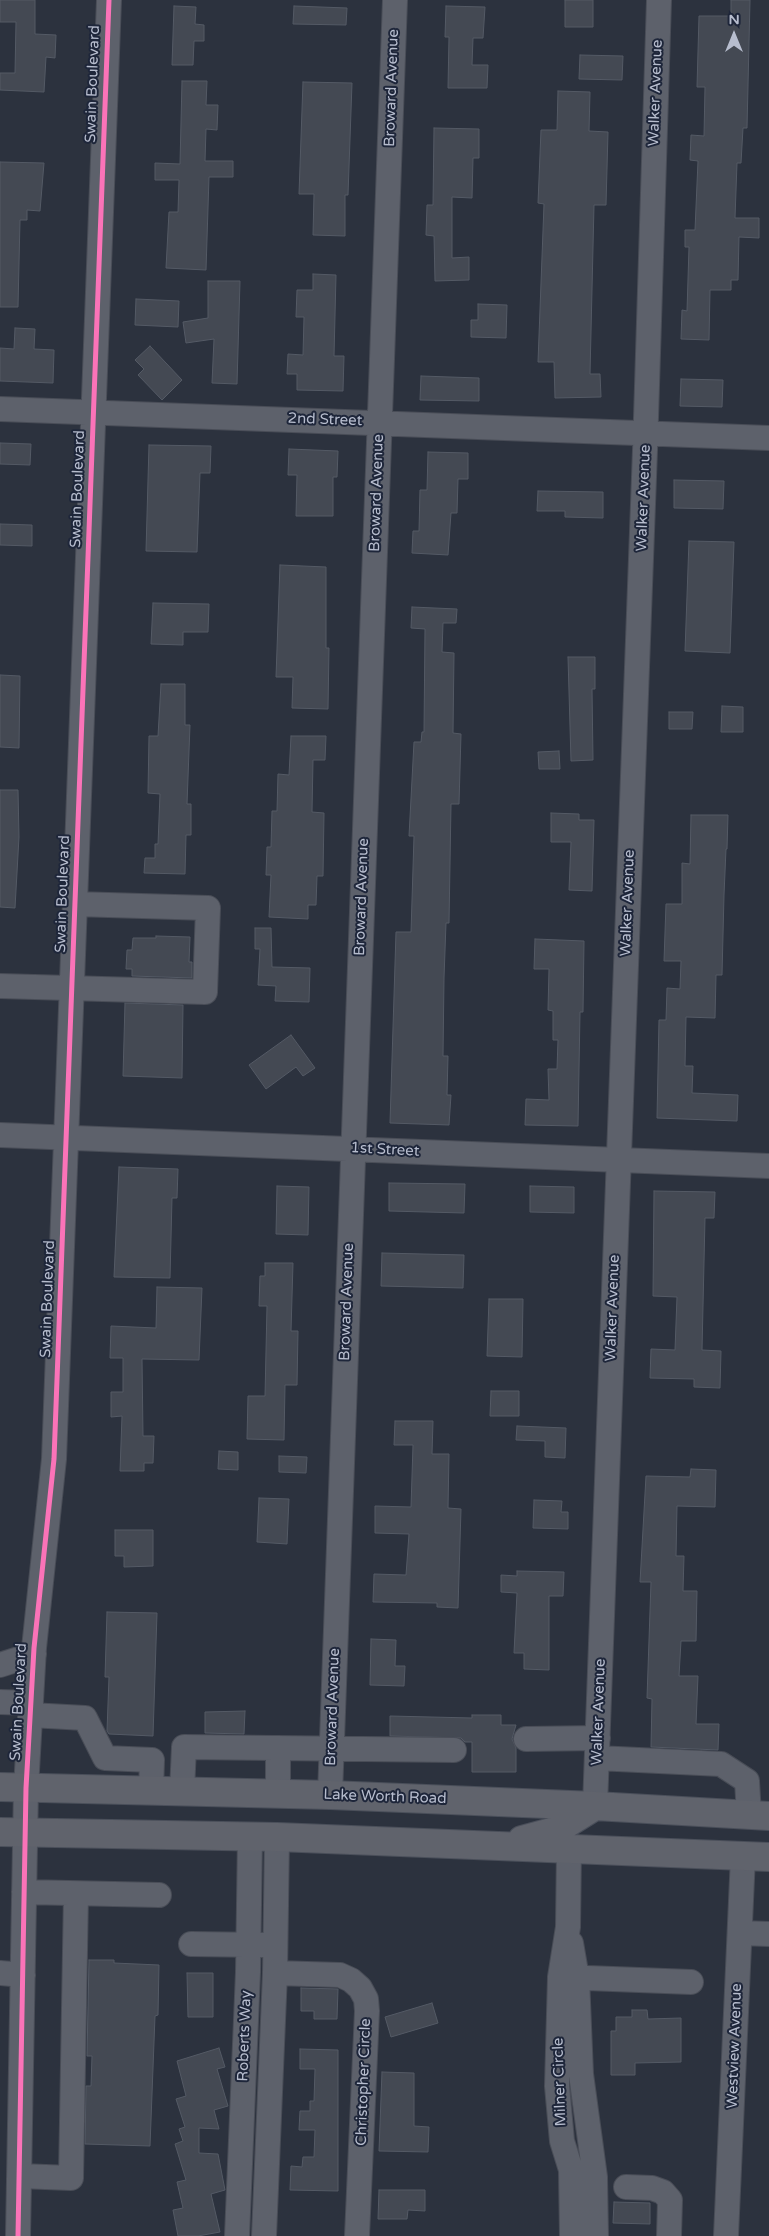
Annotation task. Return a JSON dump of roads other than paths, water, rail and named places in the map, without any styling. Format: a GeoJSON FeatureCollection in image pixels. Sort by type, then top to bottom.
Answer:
{"type":"FeatureCollection","features":[{"type":"Feature","properties":{"kind":"main road","name":"Lake Worth Road"},"geometry":{"type":"LineString","coordinates":[[13,1788],[330,1795],[595,1806],[759,1816]]}},
{"type":"Feature","properties":{"kind":"main road"},"geometry":{"type":"LineString","coordinates":[[501,1847],[555,1830],[595,1806]]}},
{"type":"Feature","properties":{"kind":"main road"},"geometry":{"type":"LineString","coordinates":[[13,1832],[250,1836],[756,1857]]}},
{"type":"Feature","properties":{"kind":"street","name":"Swain Boulevard"},"geometry":{"type":"LineString","coordinates":[[18,2236],[20,2176],[11,1974],[24,1892],[13,1832],[13,1788],[31,1709],[34,1654],[54,1459],[109,0]]}},
{"type":"Feature","properties":{"kind":"street","name":"Broward Avenue"},"geometry":{"type":"LineString","coordinates":[[330,1795],[396,0]]}},
{"type":"Feature","properties":{"kind":"street","name":"Walker Avenue"},"geometry":{"type":"LineString","coordinates":[[595,1806],[646,433],[659,0]]}},
{"type":"Feature","properties":{"kind":"street","name":"2nd Street"},"geometry":{"type":"LineString","coordinates":[[0,409],[94,411],[769,438]]}},
{"type":"Feature","properties":{"kind":"street"},"geometry":{"type":"LineString","coordinates":[[0,986],[72,990],[205,992],[208,908],[75,904]]}},
{"type":"Feature","properties":{"kind":"street","name":"1st Street"},"geometry":{"type":"LineString","coordinates":[[0,1135],[769,1166]]}},
{"type":"Feature","properties":{"kind":"street"},"geometry":{"type":"LineString","coordinates":[[0,1665],[34,1654]]}},
{"type":"Feature","properties":{"kind":"street"},"geometry":{"type":"LineString","coordinates":[[0,1702],[84,1718],[105,1758],[152,1760],[152,1791]]}},
{"type":"Feature","properties":{"kind":"street"},"geometry":{"type":"LineString","coordinates":[[526,1739],[721,1764],[747,1781],[759,1816]]}},
{"type":"Feature","properties":{"kind":"street"},"geometry":{"type":"LineString","coordinates":[[182,1792],[184,1747],[454,1750]]}},
{"type":"Feature","properties":{"kind":"street"},"geometry":{"type":"LineString","coordinates":[[278,1748],[278,1794]]}},
{"type":"Feature","properties":{"kind":"street","name":"Roberts Way"},"geometry":{"type":"LineString","coordinates":[[237,2236],[248,1945],[250,1836]]}},
{"type":"Feature","properties":{"kind":"street","name":"Roberts Way"},"geometry":{"type":"LineString","coordinates":[[264,2236],[275,1973],[277,1837]]}},
{"type":"Feature","properties":{"kind":"street","name":"Milner Circle"},"geometry":{"type":"LineString","coordinates":[[570,1849],[568,1977],[557,2086],[562,2141],[571,2170],[572,2236]]}},
{"type":"Feature","properties":{"kind":"street","name":"Westview Avenue"},"geometry":{"type":"LineString","coordinates":[[726,2236],[740,1933],[756,1857]]}},
{"type":"Feature","properties":{"kind":"street"},"geometry":{"type":"LineString","coordinates":[[24,1892],[159,1895]]}},
{"type":"Feature","properties":{"kind":"street"},"geometry":{"type":"LineString","coordinates":[[20,2176],[71,2178],[76,1894]]}},
{"type":"Feature","properties":{"kind":"street"},"geometry":{"type":"LineString","coordinates":[[740,1933],[769,1934]]}},
{"type":"Feature","properties":{"kind":"street"},"geometry":{"type":"LineString","coordinates":[[190,1944],[275,1946]]}},
{"type":"Feature","properties":{"kind":"street","name":"Christopher Circle"},"geometry":{"type":"LineString","coordinates":[[275,1973],[340,1975],[351,1980],[360,1988],[366,1999],[357,2236]]}},
{"type":"Feature","properties":{"kind":"street"},"geometry":{"type":"LineString","coordinates":[[568,1977],[691,1982]]}},
{"type":"Feature","properties":{"kind":"street","name":"Milner Circle"},"geometry":{"type":"LineString","coordinates":[[568,1977],[577,2017],[583,2088],[594,2177],[596,2236]]}},
{"type":"Feature","properties":{"kind":"street"},"geometry":{"type":"LineString","coordinates":[[557,2086],[583,2088]]}},
{"type":"Feature","properties":{"kind":"street"},"geometry":{"type":"LineString","coordinates":[[626,2187],[652,2188],[663,2192],[670,2200],[669,2236]]}}]}
